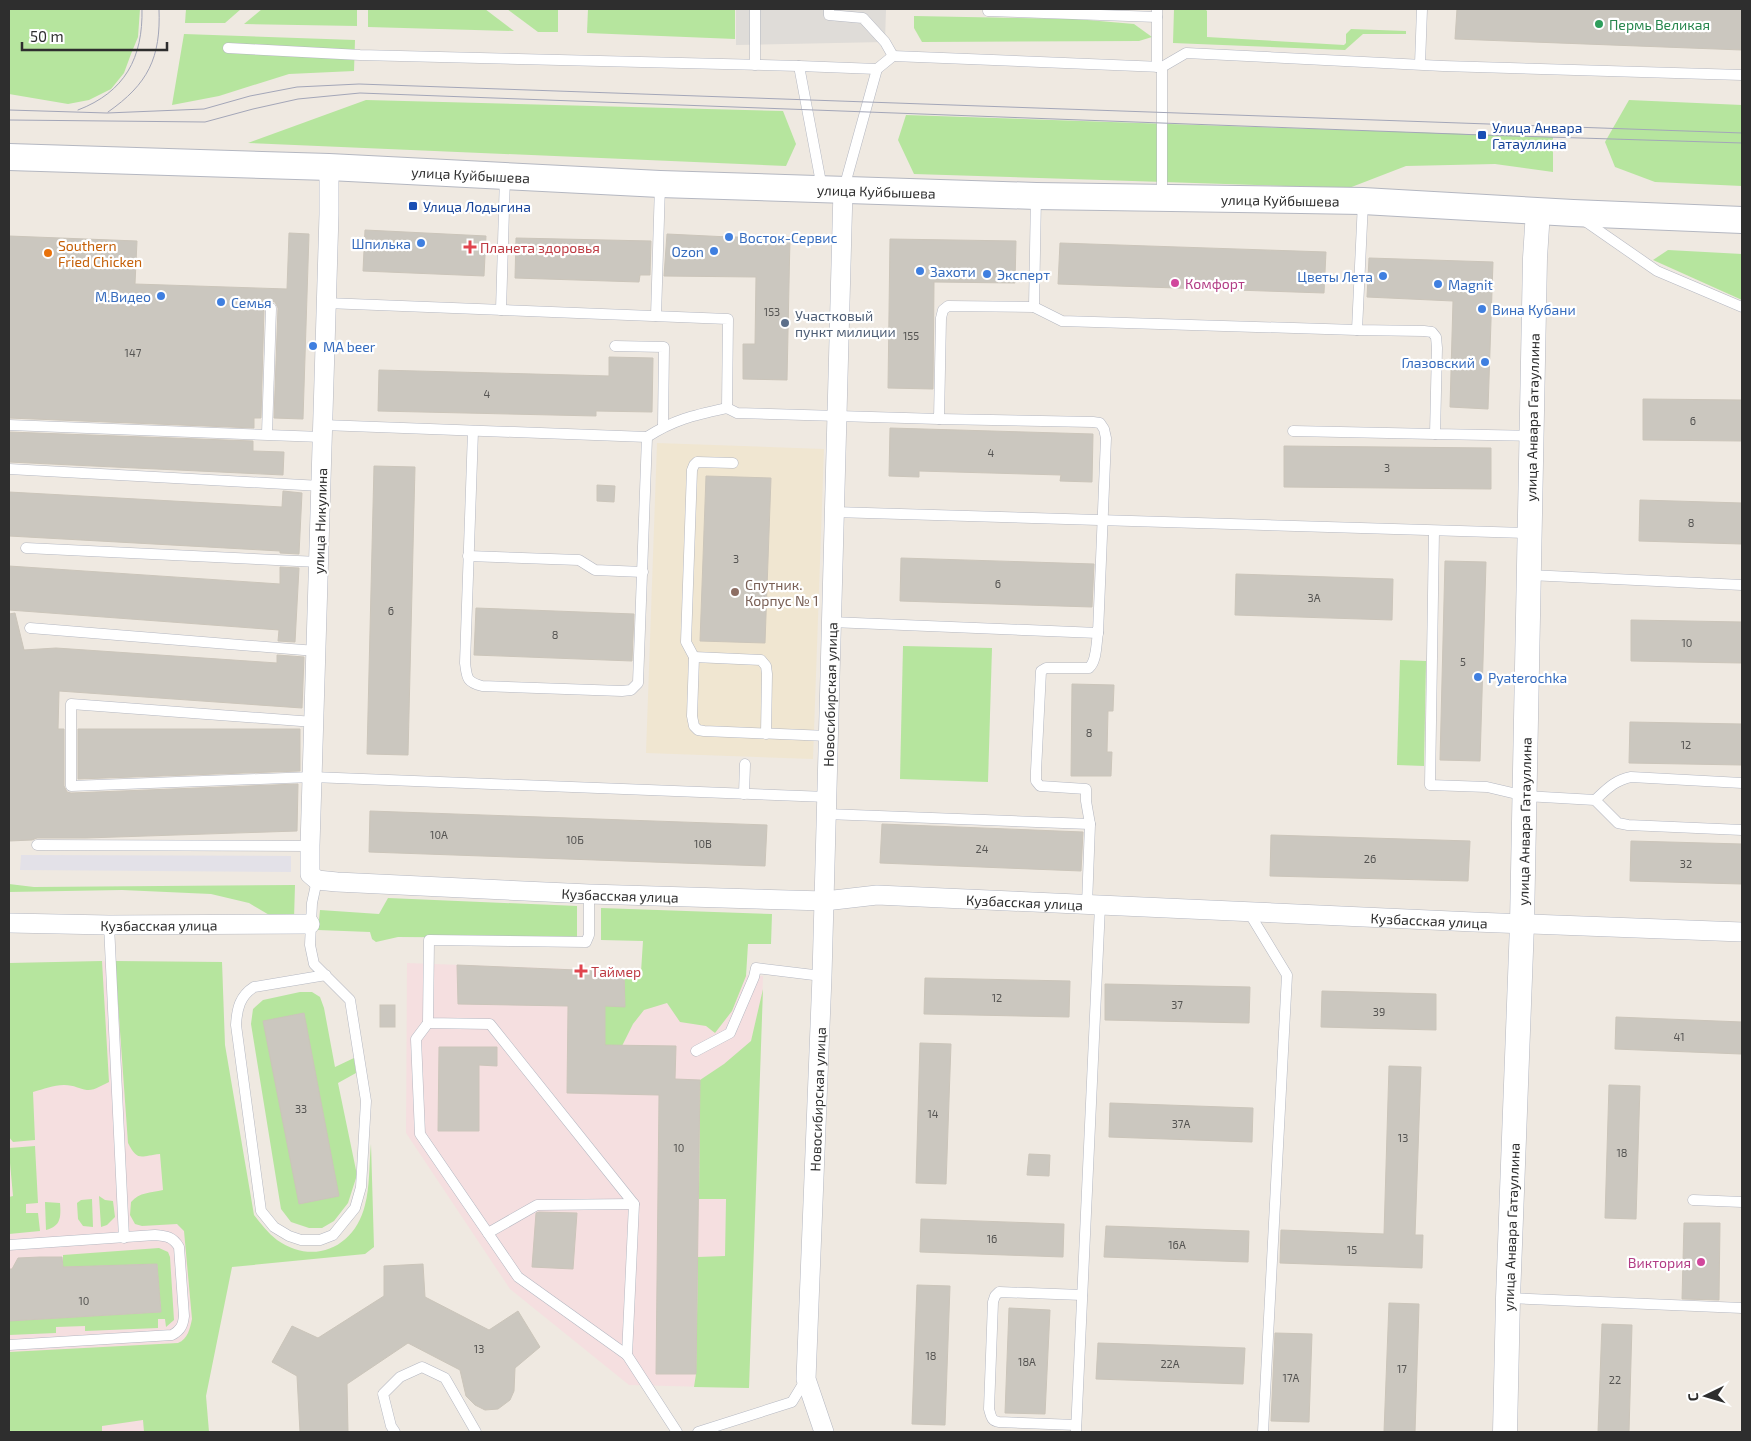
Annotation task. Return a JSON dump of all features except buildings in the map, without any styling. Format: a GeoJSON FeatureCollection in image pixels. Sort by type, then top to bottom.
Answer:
{"type":"FeatureCollection","features":[{"type":"Feature","properties":{"kind":"main road","name":"улица Куйбышева"},"geometry":{"type":"LineString","coordinates":[[9,157],[329,167],[660,184],[832,190],[1036,196],[1363,201],[1742,220]]}},
{"type":"Feature","properties":{"kind":"street","name":"улица Никулина"},"geometry":{"type":"LineString","coordinates":[[313,877],[310,846],[329,167]]}},
{"type":"Feature","properties":{"kind":"street","name":"Новосибирская улица"},"geometry":{"type":"LineString","coordinates":[[824,1432],[806,1379],[825,901],[837,416],[832,190]]}},
{"type":"Feature","properties":{"kind":"street","name":"улица Анвара Гатауллина"},"geometry":{"type":"LineString","coordinates":[[1505,1432],[1522,924],[1535,258],[1538,211]]}},
{"type":"Feature","properties":{"kind":"street","name":"Кузбасская улица"},"geometry":{"type":"LineString","coordinates":[[313,877],[337,882],[589,894],[825,901],[877,895],[1742,932]]}},
{"type":"Feature","properties":{"kind":"street","name":"Кузбасская улица"},"geometry":{"type":"LineString","coordinates":[[9,923],[310,924]]}},
{"type":"Feature","properties":{"kind":"lane"},"geometry":{"type":"LineString","coordinates":[[755,9],[755,65]]}},
{"type":"Feature","properties":{"kind":"lane"},"geometry":{"type":"LineString","coordinates":[[829,9],[829,15],[863,18],[884,42],[893,56]]}},
{"type":"Feature","properties":{"kind":"lane"},"geometry":{"type":"LineString","coordinates":[[1420,64],[1422,9]]}},
{"type":"Feature","properties":{"kind":"lane"},"geometry":{"type":"LineString","coordinates":[[988,11],[1157,13],[1162,197]]}},
{"type":"Feature","properties":{"kind":"lane"},"geometry":{"type":"LineString","coordinates":[[228,48],[360,55],[877,69],[893,56],[1159,67],[1186,53],[1420,64],[1742,75]]}},
{"type":"Feature","properties":{"kind":"lane"},"geometry":{"type":"LineString","coordinates":[[799,66],[832,190]]}},
{"type":"Feature","properties":{"kind":"lane","name":"Новосибирская улица"},"geometry":{"type":"LineString","coordinates":[[832,190],[877,69]]}},
{"type":"Feature","properties":{"kind":"lane"},"geometry":{"type":"LineString","coordinates":[[501,310],[505,176]]}},
{"type":"Feature","properties":{"kind":"lane"},"geometry":{"type":"LineString","coordinates":[[656,316],[660,184]]}},
{"type":"Feature","properties":{"kind":"lane"},"geometry":{"type":"LineString","coordinates":[[1034,307],[1036,196]]}},
{"type":"Feature","properties":{"kind":"lane"},"geometry":{"type":"LineString","coordinates":[[1357,330],[1363,201]]}},
{"type":"Feature","properties":{"kind":"lane"},"geometry":{"type":"LineString","coordinates":[[1573,213],[1657,271],[1742,307]]}},
{"type":"Feature","properties":{"kind":"lane"},"geometry":{"type":"LineString","coordinates":[[326,303],[728,319],[727,408]]}},
{"type":"Feature","properties":{"kind":"lane"},"geometry":{"type":"LineString","coordinates":[[939,419],[941,318],[943,310],[948,306],[1034,307],[1062,321],[1432,332],[1436,337],[1437,348],[1435,434]]}},
{"type":"Feature","properties":{"kind":"lane"},"geometry":{"type":"LineString","coordinates":[[267,434],[271,308]]}},
{"type":"Feature","properties":{"kind":"lane"},"geometry":{"type":"LineString","coordinates":[[615,346],[664,347],[663,426]]}},
{"type":"Feature","properties":{"kind":"lane"},"geometry":{"type":"LineString","coordinates":[[9,425],[267,434],[322,431],[473,431],[647,437],[663,426],[688,416],[727,408],[737,414],[1100,424],[1104,429],[1106,438],[1098,633],[1092,665],[1089,668],[1046,668],[1041,671],[1039,678],[1036,781],[1040,786],[1086,789],[1090,824],[1093,905],[1082,1295],[1076,1429],[995,1421],[991,1418],[989,1409],[994,1296],[999,1292],[1082,1295]]}},
{"type":"Feature","properties":{"kind":"lane"},"geometry":{"type":"LineString","coordinates":[[473,431],[465,663],[467,678],[473,684],[482,686],[631,690],[638,683],[647,437]]}},
{"type":"Feature","properties":{"kind":"lane"},"geometry":{"type":"LineString","coordinates":[[1293,431],[1533,436]]}},
{"type":"Feature","properties":{"kind":"lane"},"geometry":{"type":"LineString","coordinates":[[733,463],[697,462],[692,470],[686,642],[694,657],[692,716],[694,726],[698,730],[704,731],[828,736]]}},
{"type":"Feature","properties":{"kind":"lane"},"geometry":{"type":"LineString","coordinates":[[9,469],[321,486]]}},
{"type":"Feature","properties":{"kind":"lane"},"geometry":{"type":"LineString","coordinates":[[834,512],[1102,520],[1193,527],[1530,533]]}},
{"type":"Feature","properties":{"kind":"lane"},"geometry":{"type":"LineString","coordinates":[[1434,530],[1430,785],[1487,787],[1525,796],[1595,800],[1618,823],[1742,830]]}},
{"type":"Feature","properties":{"kind":"lane"},"geometry":{"type":"LineString","coordinates":[[26,548],[319,562]]}},
{"type":"Feature","properties":{"kind":"lane"},"geometry":{"type":"LineString","coordinates":[[468,556],[579,560],[595,570],[643,572]]}},
{"type":"Feature","properties":{"kind":"lane"},"geometry":{"type":"LineString","coordinates":[[1529,575],[1742,585]]}},
{"type":"Feature","properties":{"kind":"lane"},"geometry":{"type":"LineString","coordinates":[[831,622],[1098,633]]}},
{"type":"Feature","properties":{"kind":"lane"},"geometry":{"type":"LineString","coordinates":[[30,628],[316,651]]}},
{"type":"Feature","properties":{"kind":"lane"},"geometry":{"type":"LineString","coordinates":[[694,657],[761,660],[766,666],[768,674],[766,734]]}},
{"type":"Feature","properties":{"kind":"lane"},"geometry":{"type":"LineString","coordinates":[[314,722],[71,704],[71,786],[312,777],[744,794],[827,806],[1090,824]]}},
{"type":"Feature","properties":{"kind":"lane"},"geometry":{"type":"LineString","coordinates":[[744,764],[744,794]]}},
{"type":"Feature","properties":{"kind":"lane"},"geometry":{"type":"LineString","coordinates":[[1595,800],[1621,779],[1742,782]]}},
{"type":"Feature","properties":{"kind":"lane"},"geometry":{"type":"LineString","coordinates":[[37,845],[310,846]]}},
{"type":"Feature","properties":{"kind":"lane"},"geometry":{"type":"LineString","coordinates":[[313,877],[310,945],[314,964],[326,975],[350,1000],[366,1101],[362,1180],[355,1208],[333,1235],[320,1240],[301,1240],[274,1227],[261,1210],[236,1025],[237,1008],[245,993],[254,987],[326,975]]}},
{"type":"Feature","properties":{"kind":"lane"},"geometry":{"type":"LineString","coordinates":[[589,894],[589,935],[586,942],[429,940],[428,1023],[416,1039],[420,1134],[518,1277],[628,1355],[677,1432]]}},
{"type":"Feature","properties":{"kind":"lane"},"geometry":{"type":"LineString","coordinates":[[1248,911],[1287,975],[1263,1432]]}},
{"type":"Feature","properties":{"kind":"lane"},"geometry":{"type":"LineString","coordinates":[[108,924],[124,1238]]}},
{"type":"Feature","properties":{"kind":"lane"},"geometry":{"type":"LineString","coordinates":[[696,1051],[730,1033],[756,968],[822,976]]}},
{"type":"Feature","properties":{"kind":"lane"},"geometry":{"type":"LineString","coordinates":[[428,1023],[490,1024],[634,1204],[628,1355]]}},
{"type":"Feature","properties":{"kind":"lane"},"geometry":{"type":"LineString","coordinates":[[1693,1200],[1742,1202]]}},
{"type":"Feature","properties":{"kind":"lane"},"geometry":{"type":"LineString","coordinates":[[488,1233],[537,1205],[634,1204]]}},
{"type":"Feature","properties":{"kind":"lane"},"geometry":{"type":"LineString","coordinates":[[9,1245],[165,1236],[175,1240],[179,1247],[184,1316],[181,1329],[172,1335],[9,1345]]}},
{"type":"Feature","properties":{"kind":"lane"},"geometry":{"type":"LineString","coordinates":[[1508,1298],[1742,1308]]}},
{"type":"Feature","properties":{"kind":"lane"},"geometry":{"type":"LineString","coordinates":[[395,1432],[391,1426],[383,1394],[400,1377],[422,1367],[445,1378],[476,1432]]}},
{"type":"Feature","properties":{"kind":"lane"},"geometry":{"type":"LineString","coordinates":[[698,1432],[792,1402],[806,1379]]}},
{"type":"Feature","properties":{"kind":"shaded area"},"geometry":{"type":"Polygon","coordinates":[[[736,9],[886,9],[885,42],[736,45],[736,9]]]}},
{"type":"Feature","properties":{"kind":"shaded area","name":"Спутник. Корпус № 1"},"geometry":{"type":"Polygon","coordinates":[[[657,443],[824,449],[813,759],[646,753],[657,443]]]}},
{"type":"Feature","properties":{"kind":"shaded area"},"geometry":{"type":"Polygon","coordinates":[[[21,855],[291,856],[291,872],[20,870],[21,855]]]}},
{"type":"Feature","properties":{"kind":"shaded area"},"geometry":{"type":"Polygon","coordinates":[[[115,961],[222,962],[232,1267],[206,1396],[209,1432],[9,1432],[9,963],[115,961]]]}},
{"type":"Feature","properties":{"kind":"shaded area"},"geometry":{"type":"Polygon","coordinates":[[[407,963],[763,976],[749,1388],[629,1385],[510,1289],[406,1133],[407,963]]]}},
{"type":"Feature","properties":{"kind":"green space"},"geometry":{"type":"Polygon","coordinates":[[[9,9],[140,9],[138,37],[124,73],[111,89],[89,100],[68,104],[9,94],[9,9]]]}},
{"type":"Feature","properties":{"kind":"green space"},"geometry":{"type":"Polygon","coordinates":[[[186,9],[241,9],[225,23],[185,23],[186,9]]]}},
{"type":"Feature","properties":{"kind":"green space"},"geometry":{"type":"Polygon","coordinates":[[[262,9],[357,9],[357,26],[244,24],[262,9]]]}},
{"type":"Feature","properties":{"kind":"green space"},"geometry":{"type":"Polygon","coordinates":[[[368,9],[485,9],[514,31],[368,27],[368,9]]]}},
{"type":"Feature","properties":{"kind":"green space"},"geometry":{"type":"Polygon","coordinates":[[[507,9],[558,9],[558,32],[538,32],[507,9]]]}},
{"type":"Feature","properties":{"kind":"green space"},"geometry":{"type":"Polygon","coordinates":[[[588,9],[735,9],[735,39],[587,33],[588,9]]]}},
{"type":"Feature","properties":{"kind":"green space"},"geometry":{"type":"Polygon","coordinates":[[[1174,9],[1205,9],[1207,11],[1207,37],[1344,45],[1346,43],[1346,34],[1351,29],[1406,31],[1406,34],[1363,34],[1345,50],[1173,43],[1174,9]]]}},
{"type":"Feature","properties":{"kind":"green space"},"geometry":{"type":"Polygon","coordinates":[[[914,16],[1076,19],[1134,24],[1152,37],[1139,41],[922,42],[914,28],[914,16]]]}},
{"type":"Feature","properties":{"kind":"green space"},"geometry":{"type":"Polygon","coordinates":[[[184,34],[355,40],[354,71],[289,74],[219,96],[172,105],[184,34]]]}},
{"type":"Feature","properties":{"kind":"green space"},"geometry":{"type":"Polygon","coordinates":[[[366,100],[783,111],[796,144],[786,166],[248,143],[366,100]]]}},
{"type":"Feature","properties":{"kind":"green space"},"geometry":{"type":"Polygon","coordinates":[[[1629,100],[1742,105],[1742,186],[1655,182],[1615,167],[1605,142],[1629,100]]]}},
{"type":"Feature","properties":{"kind":"green space"},"geometry":{"type":"Polygon","coordinates":[[[906,115],[1553,137],[1553,172],[1495,164],[1406,166],[1349,188],[914,174],[898,140],[906,115]]]}},
{"type":"Feature","properties":{"kind":"green space"},"geometry":{"type":"Polygon","coordinates":[[[1668,250],[1742,254],[1742,300],[1653,260],[1668,250]]]}},
{"type":"Feature","properties":{"kind":"green space"},"geometry":{"type":"Polygon","coordinates":[[[903,646],[992,648],[988,782],[900,779],[903,646]]]}},
{"type":"Feature","properties":{"kind":"green space"},"geometry":{"type":"Polygon","coordinates":[[[1400,660],[1426,661],[1424,766],[1397,765],[1400,660]]]}},
{"type":"Feature","properties":{"kind":"green space"},"geometry":{"type":"Polygon","coordinates":[[[9,884],[34,887],[295,885],[294,919],[276,919],[249,903],[211,894],[122,890],[9,892],[9,884]]]}},
{"type":"Feature","properties":{"kind":"green space"},"geometry":{"type":"Polygon","coordinates":[[[388,898],[577,906],[577,938],[398,937],[376,942],[372,939],[370,932],[318,930],[320,910],[379,914],[388,898]]]}},
{"type":"Feature","properties":{"kind":"green space"},"geometry":{"type":"Polygon","coordinates":[[[601,908],[772,914],[771,944],[748,944],[746,976],[732,1011],[715,1033],[706,1026],[680,1022],[667,1003],[644,1010],[633,1024],[622,1046],[605,1045],[605,1006],[625,1006],[624,972],[641,972],[643,941],[601,940],[601,908]]]}},
{"type":"Feature","properties":{"kind":"green space"},"geometry":{"type":"Polygon","coordinates":[[[102,961],[109,1082],[90,1090],[64,1085],[52,1086],[33,1092],[35,1140],[13,1142],[9,1137],[9,963],[102,961]]]}},
{"type":"Feature","properties":{"kind":"green space"},"geometry":{"type":"Polygon","coordinates":[[[115,961],[222,962],[225,1045],[254,1215],[277,1240],[291,1248],[318,1251],[331,1248],[343,1241],[360,1220],[365,1205],[369,1183],[371,1144],[374,1247],[365,1254],[232,1267],[206,1396],[209,1432],[144,1432],[143,1420],[102,1426],[102,1432],[9,1432],[9,1352],[178,1343],[186,1336],[192,1319],[184,1231],[177,1224],[142,1226],[135,1224],[130,1215],[131,1202],[134,1199],[146,1193],[163,1190],[160,1154],[137,1155],[128,1143],[115,961]]]}},
{"type":"Feature","properties":{"kind":"green space"},"geometry":{"type":"Polygon","coordinates":[[[763,989],[749,1388],[694,1387],[696,1374],[698,1257],[725,1256],[726,1199],[699,1199],[700,1080],[724,1064],[751,1041],[763,989]]]}},
{"type":"Feature","properties":{"kind":"green space"},"geometry":{"type":"Polygon","coordinates":[[[300,992],[312,992],[320,997],[324,1008],[335,1067],[354,1058],[356,1073],[338,1083],[357,1175],[348,1203],[334,1221],[322,1228],[309,1228],[291,1222],[281,1209],[251,1024],[253,1009],[263,1000],[300,992]]]}},
{"type":"Feature","properties":{"kind":"green space"},"geometry":{"type":"Polygon","coordinates":[[[35,1146],[38,1203],[26,1204],[26,1213],[38,1213],[40,1231],[9,1234],[9,1197],[13,1196],[9,1148],[35,1146]]]}},
{"type":"Feature","properties":{"kind":"green space"},"geometry":{"type":"Polygon","coordinates":[[[99,1196],[105,1200],[113,1201],[115,1217],[107,1225],[101,1227],[99,1196]]]}},
{"type":"Feature","properties":{"kind":"green space"},"geometry":{"type":"Polygon","coordinates":[[[92,1199],[93,1227],[83,1226],[78,1219],[77,1203],[81,1200],[92,1199]]]}},
{"type":"Feature","properties":{"kind":"green space"},"geometry":{"type":"Polygon","coordinates":[[[45,1202],[60,1203],[59,1220],[55,1226],[46,1230],[45,1202]]]}},
{"type":"Feature","properties":{"kind":"green space"},"geometry":{"type":"Polygon","coordinates":[[[159,1248],[168,1252],[170,1257],[174,1320],[166,1327],[165,1319],[158,1319],[158,1328],[85,1331],[85,1326],[56,1327],[56,1333],[9,1335],[9,1321],[161,1312],[157,1264],[63,1267],[63,1255],[159,1248]]]}},
{"type":"Feature","properties":{"kind":"tram line"},"geometry":{"type":"LineString","coordinates":[[78,110],[108,94],[128,71],[135,58],[139,43],[142,9]]}},
{"type":"Feature","properties":{"kind":"tram line"},"geometry":{"type":"LineString","coordinates":[[108,112],[133,91],[149,68],[158,42],[159,9]]}},
{"type":"Feature","properties":{"kind":"tram line"},"geometry":{"type":"LineString","coordinates":[[9,110],[107,113],[204,109],[250,96],[297,87],[359,84],[1742,133]]}},
{"type":"Feature","properties":{"kind":"tram line"},"geometry":{"type":"LineString","coordinates":[[9,120],[205,122],[298,99],[360,93],[1742,143]]}},
{"type":"Feature","properties":{"kind":"place","name":"Пермь Великая"},"geometry":{"type":"Point","coordinates":[1599,24]}},
{"type":"Feature","properties":{"kind":"place","name":"Улица Анвара Гатауллина"},"geometry":{"type":"Point","coordinates":[1482,135]}},
{"type":"Feature","properties":{"kind":"place","name":"Улица Лодыгина"},"geometry":{"type":"Point","coordinates":[413,206]}},
{"type":"Feature","properties":{"kind":"place","name":"Восток-Сервис"},"geometry":{"type":"Point","coordinates":[729,237]}},
{"type":"Feature","properties":{"kind":"place","name":"Шпилька"},"geometry":{"type":"Point","coordinates":[421,243]}},
{"type":"Feature","properties":{"kind":"place","name":"Планета здоровья"},"geometry":{"type":"Point","coordinates":[470,247]}},
{"type":"Feature","properties":{"kind":"place","name":"Ozon"},"geometry":{"type":"Point","coordinates":[714,251]}},
{"type":"Feature","properties":{"kind":"place","name":"Southern Fried Chicken"},"geometry":{"type":"Point","coordinates":[48,253]}},
{"type":"Feature","properties":{"kind":"place","name":"Захоти"},"geometry":{"type":"Point","coordinates":[920,271]}},
{"type":"Feature","properties":{"kind":"place","name":"Эксперт"},"geometry":{"type":"Point","coordinates":[987,274]}},
{"type":"Feature","properties":{"kind":"place","name":"Цветы Лета"},"geometry":{"type":"Point","coordinates":[1383,276]}},
{"type":"Feature","properties":{"kind":"place","name":"Комфорт"},"geometry":{"type":"Point","coordinates":[1175,283]}},
{"type":"Feature","properties":{"kind":"place","name":"Magnit"},"geometry":{"type":"Point","coordinates":[1438,284]}},
{"type":"Feature","properties":{"kind":"place","name":"М.Видео"},"geometry":{"type":"Point","coordinates":[161,296]}},
{"type":"Feature","properties":{"kind":"place","name":"Семья"},"geometry":{"type":"Point","coordinates":[221,302]}},
{"type":"Feature","properties":{"kind":"place","name":"Вина Кубани"},"geometry":{"type":"Point","coordinates":[1482,309]}},
{"type":"Feature","properties":{"kind":"place","name":"Участковый пункт милиции"},"geometry":{"type":"Point","coordinates":[785,323]}},
{"type":"Feature","properties":{"kind":"place","name":"MA beer"},"geometry":{"type":"Point","coordinates":[313,346]}},
{"type":"Feature","properties":{"kind":"place","name":"Глазовский"},"geometry":{"type":"Point","coordinates":[1485,362]}},
{"type":"Feature","properties":{"kind":"place","name":"Спутник. Корпус № 1"},"geometry":{"type":"Point","coordinates":[735,592]}},
{"type":"Feature","properties":{"kind":"place","name":"Pyaterochka"},"geometry":{"type":"Point","coordinates":[1478,677]}},
{"type":"Feature","properties":{"kind":"place","name":"Таймер"},"geometry":{"type":"Point","coordinates":[581,971]}},
{"type":"Feature","properties":{"kind":"place","name":"Виктория"},"geometry":{"type":"Point","coordinates":[1701,1262]}}]}
